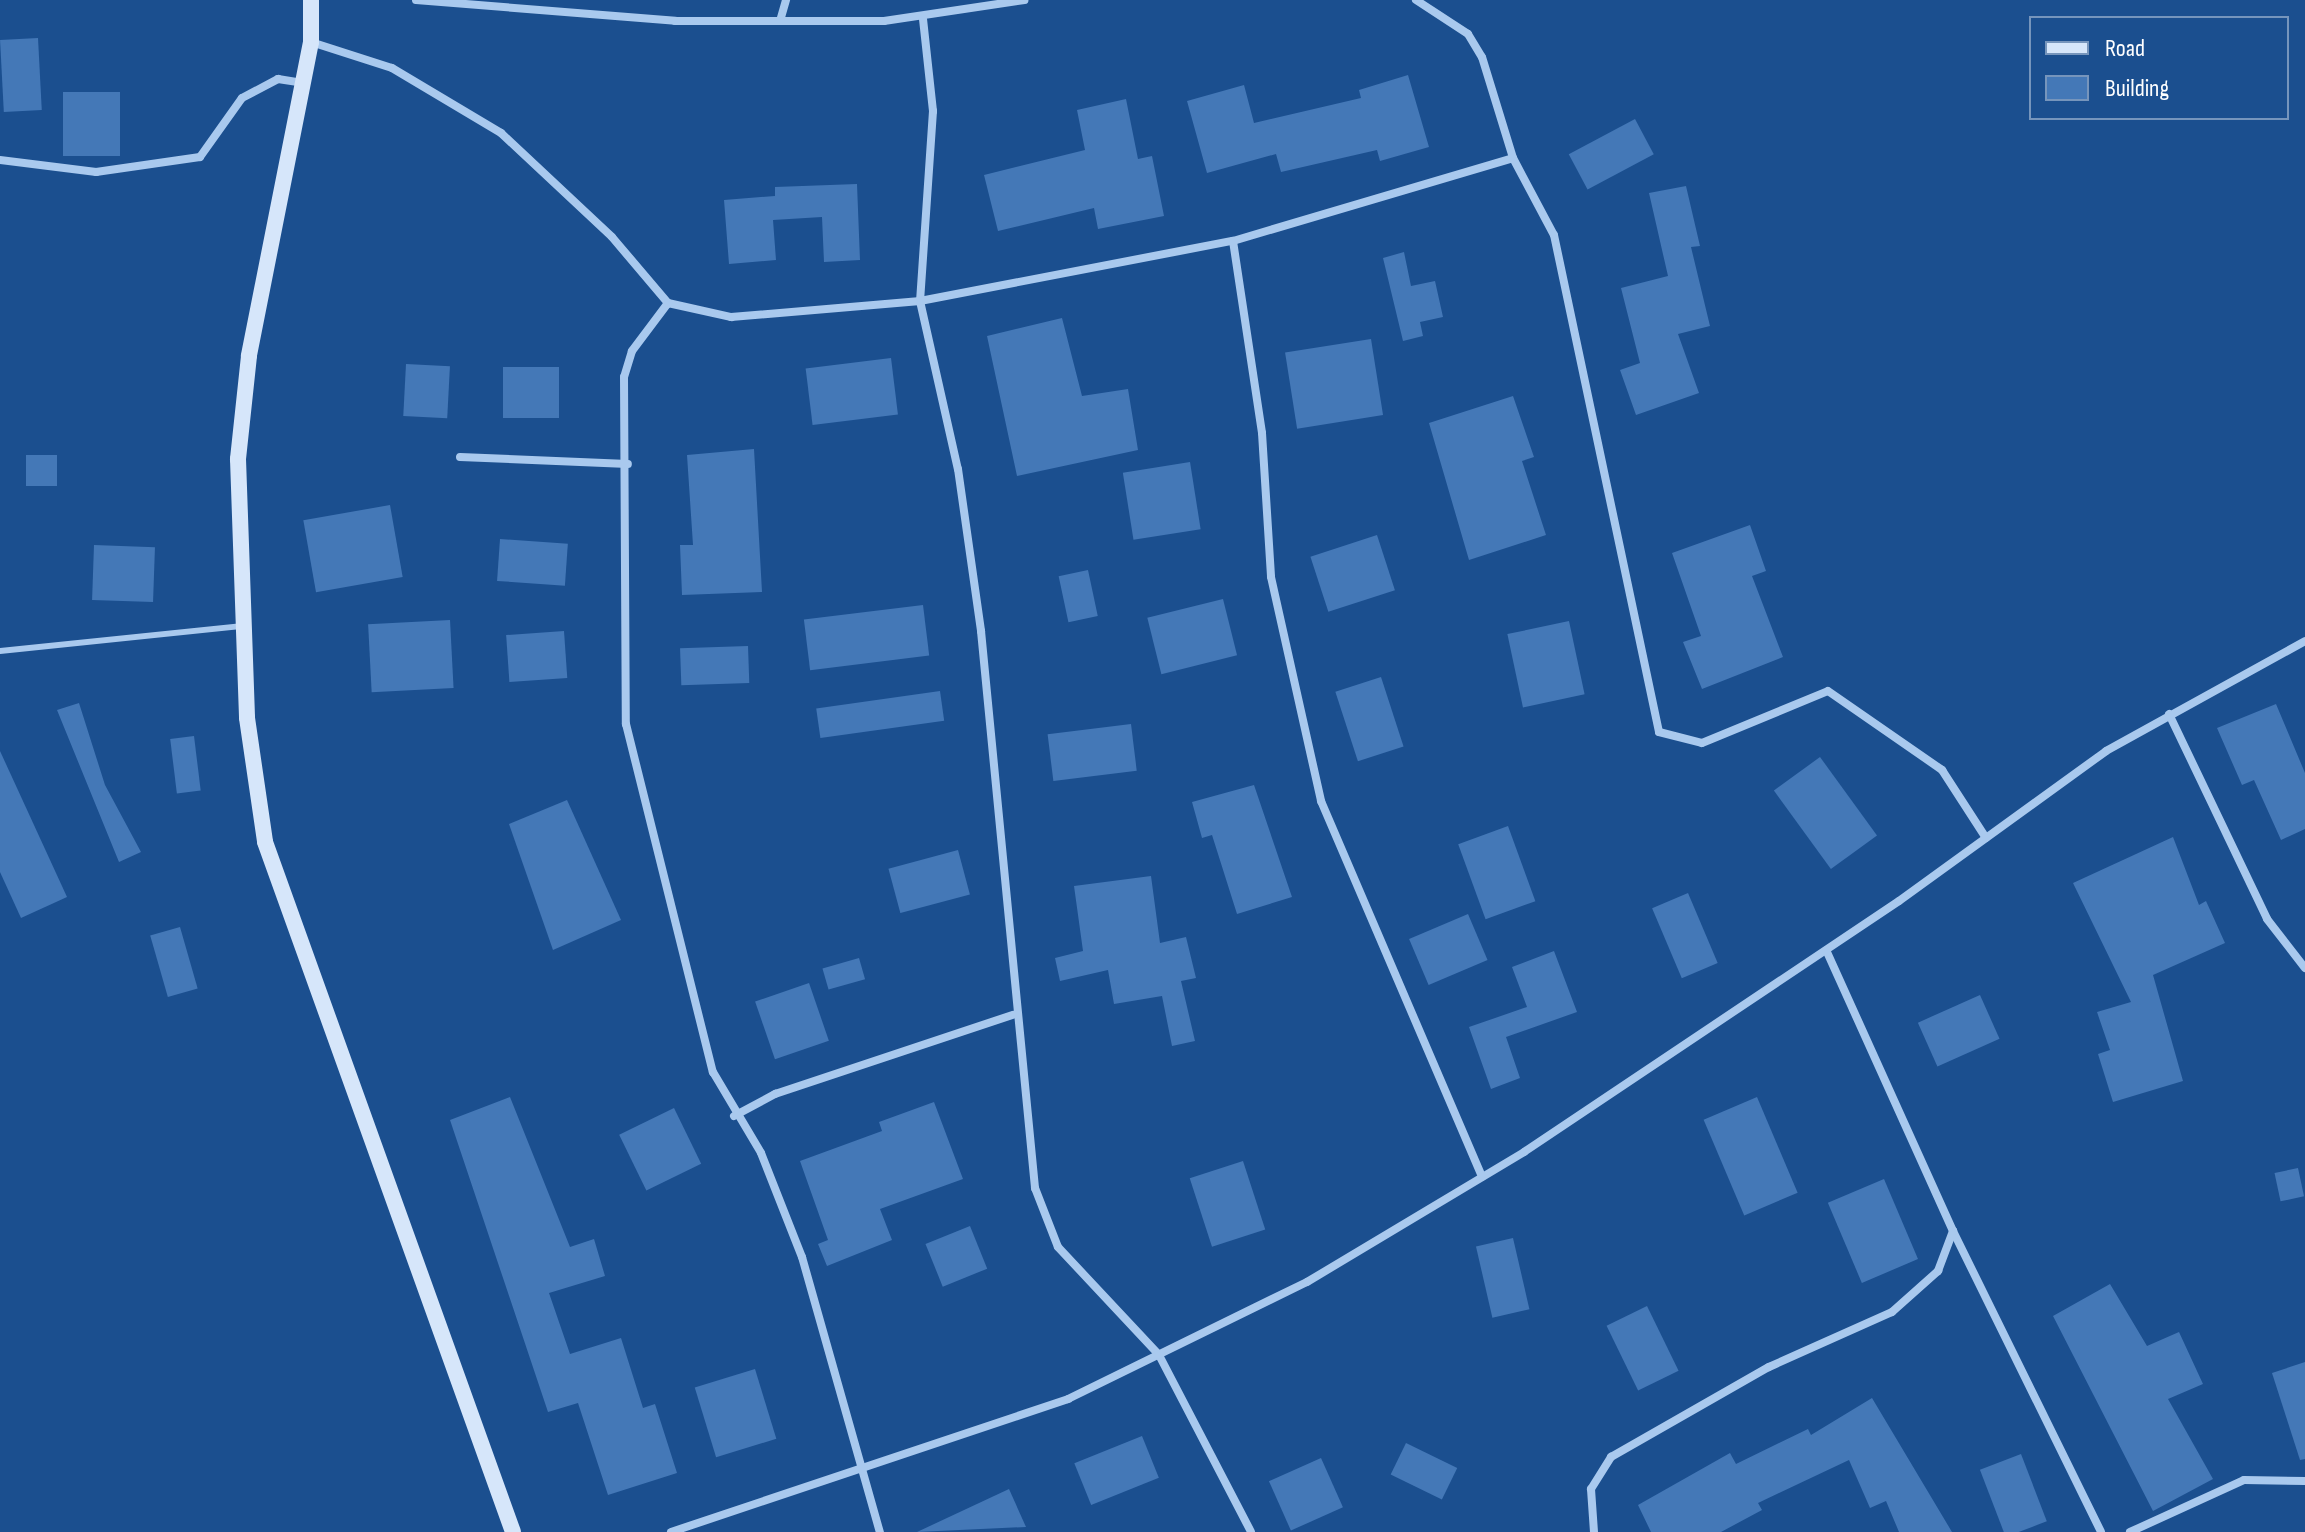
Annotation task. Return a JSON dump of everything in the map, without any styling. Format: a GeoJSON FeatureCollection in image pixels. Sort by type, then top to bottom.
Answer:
{"type":"FeatureCollection","features":[{"type":"Feature","properties":{"kind":"street"},"geometry":{"type":"LineString","coordinates":[[311,0],[311,42],[246,386],[238,459],[247,718],[265,842],[513,1532]]}},
{"type":"Feature","properties":{"kind":"street"},"geometry":{"type":"LineString","coordinates":[[416,0],[780,21],[923,19],[1024,0]]}},
{"type":"Feature","properties":{"kind":"street"},"geometry":{"type":"LineString","coordinates":[[780,21],[786,0]]}},
{"type":"Feature","properties":{"kind":"street"},"geometry":{"type":"LineString","coordinates":[[1416,0],[1439,10],[1475,45],[1513,158],[1554,235],[1575,315],[1617,560],[1640,618],[1659,732],[1702,743],[1828,691],[1942,770],[1986,838]]}},
{"type":"Feature","properties":{"kind":"street"},"geometry":{"type":"LineString","coordinates":[[923,19],[933,111],[920,301],[958,469],[981,631],[1013,1015],[1035,1188],[1058,1247],[1159,1355],[1251,1532]]}},
{"type":"Feature","properties":{"kind":"street"},"geometry":{"type":"LineString","coordinates":[[311,42],[392,68],[501,133],[585,209],[668,303],[731,317],[920,301],[1233,241],[1513,158]]}},
{"type":"Feature","properties":{"kind":"street"},"geometry":{"type":"LineString","coordinates":[[0,160],[96,172],[200,157],[242,98],[278,79],[303,83]]}},
{"type":"Feature","properties":{"kind":"street"},"geometry":{"type":"LineString","coordinates":[[1233,241],[1262,433],[1271,577],[1321,801],[1482,1177]]}},
{"type":"Feature","properties":{"kind":"street"},"geometry":{"type":"LineString","coordinates":[[668,303],[632,351],[624,377],[628,464],[626,724],[684,976],[734,1116],[761,1153],[802,1257],[880,1532]]}},
{"type":"Feature","properties":{"kind":"street"},"geometry":{"type":"LineString","coordinates":[[460,457],[628,464]]}},
{"type":"Feature","properties":{"kind":"street"},"geometry":{"type":"LineString","coordinates":[[671,1532],[1068,1399],[1307,1282],[1482,1177],[1826,950],[2169,714],[2305,641]]}},
{"type":"Feature","properties":{"kind":"street"},"geometry":{"type":"LineString","coordinates":[[2169,714],[2267,919],[2305,968]]}},
{"type":"Feature","properties":{"kind":"street"},"geometry":{"type":"LineString","coordinates":[[1826,950],[1953,1231],[2101,1532]]}},
{"type":"Feature","properties":{"kind":"street"},"geometry":{"type":"LineString","coordinates":[[734,1116],[775,1094],[1013,1015]]}},
{"type":"Feature","properties":{"kind":"street"},"geometry":{"type":"LineString","coordinates":[[1594,1532],[1591,1489],[1611,1457],[1769,1367],[1892,1312],[1938,1271],[1953,1231]]}},
{"type":"Feature","properties":{"kind":"street"},"geometry":{"type":"LineString","coordinates":[[2130,1532],[2263,1474],[2305,1481]]}},
{"type":"Feature","properties":{"kind":"lane"},"geometry":{"type":"LineString","coordinates":[[0,651],[245,625]]}},
{"type":"Feature","properties":{"kind":"building"},"geometry":{"type":"Polygon","coordinates":[[[38,38],[42,110],[4,112],[0,40],[38,38]]]}},
{"type":"Feature","properties":{"kind":"building"},"geometry":{"type":"Polygon","coordinates":[[[1408,75],[1429,147],[1380,161],[1377,150],[1281,172],[1276,154],[1207,173],[1187,101],[1244,85],[1254,123],[1361,98],[1359,90],[1408,75]]]}},
{"type":"Feature","properties":{"kind":"building"},"geometry":{"type":"Polygon","coordinates":[[[63,92],[120,92],[120,156],[63,156],[63,92]]]}},
{"type":"Feature","properties":{"kind":"building"},"geometry":{"type":"Polygon","coordinates":[[[1126,99],[1138,159],[1152,156],[1164,216],[1098,229],[1094,208],[998,231],[984,175],[1085,150],[1077,110],[1126,99]]]}},
{"type":"Feature","properties":{"kind":"building"},"geometry":{"type":"Polygon","coordinates":[[[1635,119],[1654,154],[1588,190],[1569,154],[1635,119]]]}},
{"type":"Feature","properties":{"kind":"building"},"geometry":{"type":"Polygon","coordinates":[[[857,184],[860,260],[824,262],[822,217],[773,220],[776,260],[729,264],[724,200],[775,196],[775,187],[857,184]]]}},
{"type":"Feature","properties":{"kind":"building"},"geometry":{"type":"Polygon","coordinates":[[[1686,186],[1700,246],[1691,247],[1710,326],[1678,334],[1699,393],[1636,415],[1620,370],[1640,363],[1621,288],[1668,276],[1649,193],[1686,186]]]}},
{"type":"Feature","properties":{"kind":"building"},"geometry":{"type":"Polygon","coordinates":[[[1404,252],[1411,286],[1435,281],[1443,317],[1420,322],[1423,336],[1403,341],[1383,258],[1404,252]]]}},
{"type":"Feature","properties":{"kind":"building"},"geometry":{"type":"Polygon","coordinates":[[[1062,318],[1082,396],[1128,389],[1138,450],[1017,476],[987,336],[1062,318]]]}},
{"type":"Feature","properties":{"kind":"building"},"geometry":{"type":"Polygon","coordinates":[[[1371,339],[1383,415],[1297,429],[1285,353],[1371,339]]]}},
{"type":"Feature","properties":{"kind":"building"},"geometry":{"type":"Polygon","coordinates":[[[891,358],[898,415],[813,425],[806,368],[891,358]]]}},
{"type":"Feature","properties":{"kind":"building"},"geometry":{"type":"Polygon","coordinates":[[[406,364],[450,366],[447,418],[403,416],[406,364]]]}},
{"type":"Feature","properties":{"kind":"building"},"geometry":{"type":"Polygon","coordinates":[[[503,367],[559,367],[559,418],[503,418],[503,367]]]}},
{"type":"Feature","properties":{"kind":"building"},"geometry":{"type":"Polygon","coordinates":[[[1513,396],[1534,457],[1522,461],[1546,535],[1469,560],[1429,423],[1513,396]]]}},
{"type":"Feature","properties":{"kind":"building"},"geometry":{"type":"Polygon","coordinates":[[[754,449],[762,592],[682,595],[680,545],[693,545],[687,455],[754,449]]]}},
{"type":"Feature","properties":{"kind":"building"},"geometry":{"type":"Polygon","coordinates":[[[26,455],[57,455],[57,486],[26,486],[26,455]]]}},
{"type":"Feature","properties":{"kind":"building"},"geometry":{"type":"Polygon","coordinates":[[[1190,462],[1201,529],[1133,540],[1123,473],[1190,462]]]}},
{"type":"Feature","properties":{"kind":"building"},"geometry":{"type":"Polygon","coordinates":[[[390,505],[403,577],[316,592],[303,520],[390,505]]]}},
{"type":"Feature","properties":{"kind":"building"},"geometry":{"type":"Polygon","coordinates":[[[1750,525],[1766,571],[1752,576],[1783,657],[1702,689],[1683,642],[1701,636],[1672,553],[1750,525]]]}},
{"type":"Feature","properties":{"kind":"building"},"geometry":{"type":"Polygon","coordinates":[[[1377,535],[1395,590],[1328,612],[1310,557],[1377,535]]]}},
{"type":"Feature","properties":{"kind":"building"},"geometry":{"type":"Polygon","coordinates":[[[500,539],[568,544],[565,586],[497,581],[500,539]]]}},
{"type":"Feature","properties":{"kind":"building"},"geometry":{"type":"Polygon","coordinates":[[[94,545],[155,547],[153,602],[92,600],[94,545]]]}},
{"type":"Feature","properties":{"kind":"building"},"geometry":{"type":"Polygon","coordinates":[[[1088,570],[1098,616],[1068,622],[1059,576],[1088,570]]]}},
{"type":"Feature","properties":{"kind":"building"},"geometry":{"type":"Polygon","coordinates":[[[1223,599],[1237,655],[1161,674],[1147,618],[1223,599]]]}},
{"type":"Feature","properties":{"kind":"building"},"geometry":{"type":"Polygon","coordinates":[[[923,605],[929,656],[810,670],[804,620],[923,605]]]}},
{"type":"Feature","properties":{"kind":"building"},"geometry":{"type":"Polygon","coordinates":[[[450,620],[454,688],[372,692],[368,624],[450,620]]]}},
{"type":"Feature","properties":{"kind":"building"},"geometry":{"type":"Polygon","coordinates":[[[1569,621],[1585,694],[1523,707],[1507,634],[1569,621]]]}},
{"type":"Feature","properties":{"kind":"building"},"geometry":{"type":"Polygon","coordinates":[[[564,631],[567,678],[509,682],[506,635],[564,631]]]}},
{"type":"Feature","properties":{"kind":"building"},"geometry":{"type":"Polygon","coordinates":[[[748,646],[749,683],[681,685],[680,648],[748,646]]]}},
{"type":"Feature","properties":{"kind":"building"},"geometry":{"type":"Polygon","coordinates":[[[1381,677],[1404,746],[1358,761],[1335,692],[1381,677]]]}},
{"type":"Feature","properties":{"kind":"building"},"geometry":{"type":"Polygon","coordinates":[[[940,691],[944,721],[820,738],[816,708],[940,691]]]}},
{"type":"Feature","properties":{"kind":"building"},"geometry":{"type":"Polygon","coordinates":[[[79,703],[105,785],[141,852],[119,862],[57,710],[79,703]]]}},
{"type":"Feature","properties":{"kind":"building"},"geometry":{"type":"Polygon","coordinates":[[[2276,704],[2305,773],[2305,829],[2281,840],[2254,780],[2242,785],[2217,728],[2276,704]]]}},
{"type":"Feature","properties":{"kind":"building"},"geometry":{"type":"Polygon","coordinates":[[[1131,724],[1137,771],[1053,781],[1048,734],[1131,724]]]}},
{"type":"Feature","properties":{"kind":"building"},"geometry":{"type":"Polygon","coordinates":[[[194,736],[201,791],[177,794],[170,739],[194,736]]]}},
{"type":"Feature","properties":{"kind":"building"},"geometry":{"type":"Polygon","coordinates":[[[0,751],[67,897],[21,918],[0,872],[0,751]]]}},
{"type":"Feature","properties":{"kind":"building"},"geometry":{"type":"Polygon","coordinates":[[[1820,757],[1877,835],[1831,869],[1774,791],[1820,757]]]}},
{"type":"Feature","properties":{"kind":"building"},"geometry":{"type":"Polygon","coordinates":[[[1254,785],[1292,897],[1237,914],[1212,835],[1202,838],[1192,802],[1254,785]]]}},
{"type":"Feature","properties":{"kind":"building"},"geometry":{"type":"Polygon","coordinates":[[[567,800],[621,920],[553,950],[509,824],[567,800]]]}},
{"type":"Feature","properties":{"kind":"building"},"geometry":{"type":"Polygon","coordinates":[[[1508,826],[1535,901],[1486,919],[1458,844],[1508,826]]]}},
{"type":"Feature","properties":{"kind":"building"},"geometry":{"type":"Polygon","coordinates":[[[2173,837],[2199,905],[2206,901],[2225,943],[2153,975],[2183,1081],[2113,1102],[2098,1054],[2110,1050],[2097,1012],[2131,1002],[2073,883],[2173,837]]]}},
{"type":"Feature","properties":{"kind":"building"},"geometry":{"type":"Polygon","coordinates":[[[958,850],[970,894],[900,913],[888,869],[958,850]]]}},
{"type":"Feature","properties":{"kind":"building"},"geometry":{"type":"Polygon","coordinates":[[[1151,876],[1160,943],[1186,937],[1196,978],[1181,981],[1195,1041],[1172,1046],[1162,996],[1114,1004],[1108,970],[1060,981],[1055,958],[1083,951],[1074,886],[1151,876]]]}},
{"type":"Feature","properties":{"kind":"building"},"geometry":{"type":"Polygon","coordinates":[[[1688,893],[1718,963],[1682,978],[1652,908],[1688,893]]]}},
{"type":"Feature","properties":{"kind":"building"},"geometry":{"type":"Polygon","coordinates":[[[1468,914],[1488,960],[1429,985],[1409,939],[1468,914]]]}},
{"type":"Feature","properties":{"kind":"building"},"geometry":{"type":"Polygon","coordinates":[[[180,927],[198,989],[168,997],[150,936],[180,927]]]}},
{"type":"Feature","properties":{"kind":"building"},"geometry":{"type":"Polygon","coordinates":[[[1554,951],[1577,1012],[1506,1037],[1520,1078],[1491,1089],[1469,1027],[1527,1007],[1512,967],[1554,951]]]}},
{"type":"Feature","properties":{"kind":"building"},"geometry":{"type":"Polygon","coordinates":[[[859,958],[865,979],[829,990],[822,968],[859,958]]]}},
{"type":"Feature","properties":{"kind":"building"},"geometry":{"type":"Polygon","coordinates":[[[809,983],[829,1041],[775,1059],[755,1002],[809,983]]]}},
{"type":"Feature","properties":{"kind":"building"},"geometry":{"type":"Polygon","coordinates":[[[1980,995],[2000,1039],[1937,1067],[1918,1023],[1980,995]]]}},
{"type":"Feature","properties":{"kind":"building"},"geometry":{"type":"Polygon","coordinates":[[[510,1097],[570,1247],[594,1239],[605,1276],[549,1293],[570,1354],[621,1338],[643,1408],[655,1404],[677,1473],[608,1495],[578,1403],[548,1412],[450,1120],[510,1097]]]}},
{"type":"Feature","properties":{"kind":"building"},"geometry":{"type":"Polygon","coordinates":[[[1757,1097],[1798,1193],[1744,1215],[1704,1120],[1757,1097]]]}},
{"type":"Feature","properties":{"kind":"building"},"geometry":{"type":"Polygon","coordinates":[[[934,1102],[963,1179],[880,1209],[892,1240],[827,1266],[818,1244],[828,1240],[800,1161],[882,1131],[879,1122],[934,1102]]]}},
{"type":"Feature","properties":{"kind":"building"},"geometry":{"type":"Polygon","coordinates":[[[674,1108],[701,1164],[646,1190],[619,1135],[674,1108]]]}},
{"type":"Feature","properties":{"kind":"building"},"geometry":{"type":"Polygon","coordinates":[[[1243,1161],[1265,1229],[1212,1247],[1190,1178],[1243,1161]]]}},
{"type":"Feature","properties":{"kind":"building"},"geometry":{"type":"Polygon","coordinates":[[[2298,1168],[2304,1196],[2281,1201],[2275,1173],[2298,1168]]]}},
{"type":"Feature","properties":{"kind":"building"},"geometry":{"type":"Polygon","coordinates":[[[1884,1179],[1918,1259],[1862,1283],[1828,1203],[1884,1179]]]}},
{"type":"Feature","properties":{"kind":"building"},"geometry":{"type":"Polygon","coordinates":[[[970,1226],[987,1269],[943,1287],[925,1244],[970,1226]]]}},
{"type":"Feature","properties":{"kind":"building"},"geometry":{"type":"Polygon","coordinates":[[[1513,1238],[1529,1309],[1492,1318],[1476,1247],[1513,1238]]]}},
{"type":"Feature","properties":{"kind":"building"},"geometry":{"type":"Polygon","coordinates":[[[2110,1284],[2147,1346],[2179,1332],[2203,1384],[2168,1399],[2213,1479],[2153,1511],[2053,1316],[2110,1284]]]}},
{"type":"Feature","properties":{"kind":"building"},"geometry":{"type":"Polygon","coordinates":[[[1647,1306],[1679,1371],[1638,1390],[1607,1326],[1647,1306]]]}},
{"type":"Feature","properties":{"kind":"building"},"geometry":{"type":"Polygon","coordinates":[[[2305,1362],[2305,1459],[2300,1460],[2272,1373],[2305,1362]]]}},
{"type":"Feature","properties":{"kind":"building"},"geometry":{"type":"Polygon","coordinates":[[[755,1369],[776,1439],[716,1457],[695,1387],[755,1369]]]}},
{"type":"Feature","properties":{"kind":"building"},"geometry":{"type":"Polygon","coordinates":[[[1872,1398],[1952,1532],[1899,1532],[1886,1501],[1870,1508],[1849,1460],[1758,1503],[1762,1510],[1721,1532],[1651,1532],[1638,1505],[1730,1453],[1736,1464],[1808,1429],[1811,1435],[1872,1398]]]}},
{"type":"Feature","properties":{"kind":"building"},"geometry":{"type":"Polygon","coordinates":[[[1142,1436],[1159,1478],[1091,1505],[1074,1463],[1142,1436]]]}},
{"type":"Feature","properties":{"kind":"building"},"geometry":{"type":"Polygon","coordinates":[[[1406,1443],[1457,1468],[1442,1499],[1391,1474],[1406,1443]]]}},
{"type":"Feature","properties":{"kind":"building"},"geometry":{"type":"Polygon","coordinates":[[[2021,1454],[2047,1521],[2019,1532],[2004,1532],[1980,1470],[2021,1454]]]}},
{"type":"Feature","properties":{"kind":"building"},"geometry":{"type":"Polygon","coordinates":[[[1321,1458],[1343,1507],[1291,1531],[1269,1481],[1321,1458]]]}},
{"type":"Feature","properties":{"kind":"building"},"geometry":{"type":"Polygon","coordinates":[[[1009,1489],[1026,1527],[917,1532],[1009,1489]]]}}]}
